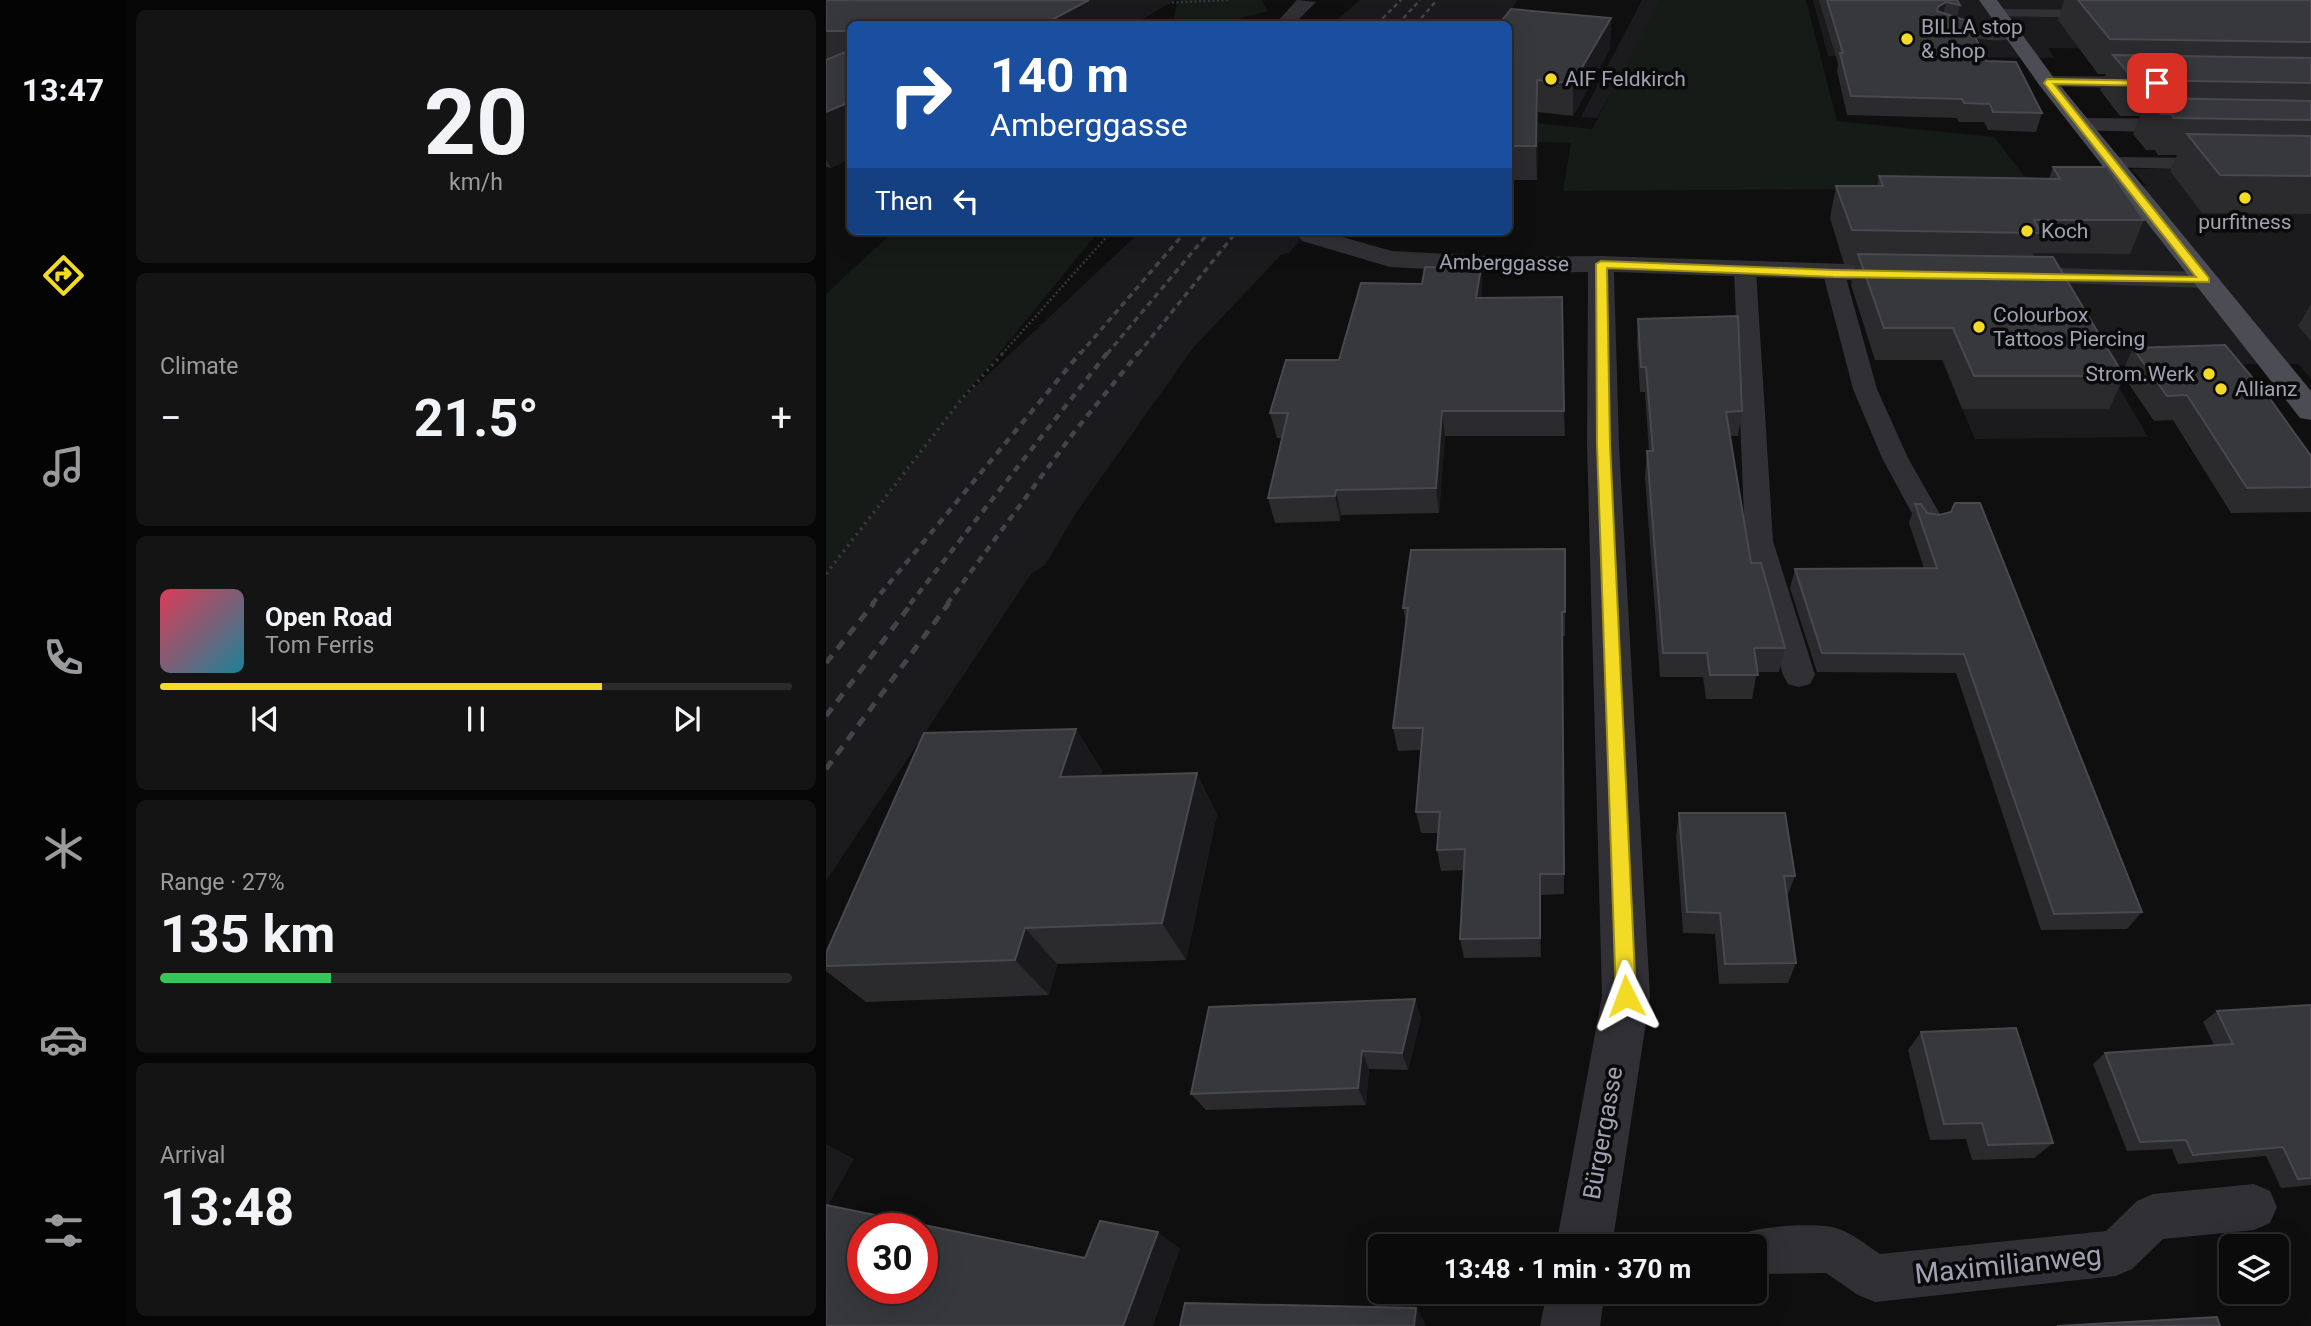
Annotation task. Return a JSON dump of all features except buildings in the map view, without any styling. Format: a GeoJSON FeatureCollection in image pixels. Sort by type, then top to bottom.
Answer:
{"type":"FeatureCollection","features":[{"type":"Feature","properties":{"kind":"main road"},"geometry":{"type":"LineString","coordinates":[[1993,6],[2047,82],[2311,411]]}},
{"type":"Feature","properties":{"kind":"street"},"geometry":{"type":"LineString","coordinates":[[1287,21],[1306,0]]}},
{"type":"Feature","properties":{"kind":"street"},"geometry":{"type":"LineString","coordinates":[[2047,82],[2171,83]]}},
{"type":"Feature","properties":{"kind":"street"},"geometry":{"type":"LineString","coordinates":[[2082,125],[2206,126]]}},
{"type":"Feature","properties":{"kind":"street","name":"Amberggasse"},"geometry":{"type":"LineString","coordinates":[[1311,236],[1390,259],[1506,265],[1601,264],[1834,274],[1928,274]]}},
{"type":"Feature","properties":{"kind":"street","name":"Bürgergasse"},"geometry":{"type":"LineString","coordinates":[[1586,1234],[1626,996],[1603,444],[1601,264]]}},
{"type":"Feature","properties":{"kind":"street"},"geometry":{"type":"LineString","coordinates":[[1982,274],[2205,280]]}},
{"type":"Feature","properties":{"kind":"street"},"geometry":{"type":"LineString","coordinates":[[1570,1326],[1574,1304]]}},
{"type":"Feature","properties":{"kind":"lane"},"geometry":{"type":"LineString","coordinates":[[1993,6],[2116,14]]}},
{"type":"Feature","properties":{"kind":"lane"},"geometry":{"type":"LineString","coordinates":[[1943,26],[1968,34],[2013,34]]}},
{"type":"Feature","properties":{"kind":"lane"},"geometry":{"type":"LineString","coordinates":[[2112,163],[2231,164]]}},
{"type":"Feature","properties":{"kind":"lane"},"geometry":{"type":"LineString","coordinates":[[1745,270],[1759,541],[1799,675]]}},
{"type":"Feature","properties":{"kind":"lane"},"geometry":{"type":"LineString","coordinates":[[1834,274],[1865,389],[1895,458],[1931,523]]}},
{"type":"Feature","properties":{"kind":"lane","name":"Maximilianweg"},"geometry":{"type":"LineString","coordinates":[[1767,1251],[1832,1250],[1875,1278],[2116,1253],[2153,1217],[2254,1207]]}},
{"type":"Feature","properties":{"kind":"path"},"geometry":{"type":"LineString","coordinates":[[1156,1],[1172,4],[1228,0]]}},
{"type":"Feature","properties":{"kind":"path"},"geometry":{"type":"LineString","coordinates":[[826,574],[960,401],[1108,235]]}},
{"type":"Feature","properties":{"kind":"shaded area"},"geometry":{"type":"Polygon","coordinates":[[[1177,0],[1261,0],[1268,11],[1230,21],[1174,21],[1177,0]]]}},
{"type":"Feature","properties":{"kind":"shaded area"},"geometry":{"type":"Polygon","coordinates":[[[1360,0],[1518,0],[1501,21],[1336,21],[1360,0]]]}},
{"type":"Feature","properties":{"kind":"shaded area"},"geometry":{"type":"Polygon","coordinates":[[[1642,0],[1663,0],[1597,118],[1581,117],[1642,0]]]}},
{"type":"Feature","properties":{"kind":"shaded area"},"geometry":{"type":"Polygon","coordinates":[[[1660,0],[1806,0],[1837,121],[1994,137],[2034,188],[1563,191],[1571,143],[1512,141],[1512,120],[1592,129],[1660,0]]]}},
{"type":"Feature","properties":{"kind":"shaded area"},"geometry":{"type":"Polygon","coordinates":[[[1813,0],[2311,0],[2311,51],[2048,48],[2054,58],[1828,56],[1813,0]]]}},
{"type":"Feature","properties":{"kind":"shaded area"},"geometry":{"type":"Polygon","coordinates":[[[2311,168],[2311,379],[2298,364],[2106,365],[2148,437],[1975,439],[1902,268],[1929,190],[2147,186],[2131,169],[2311,168]]]}},
{"type":"Feature","properties":{"kind":"shaded area"},"geometry":{"type":"Polygon","coordinates":[[[890,235],[1096,235],[960,401],[826,574],[826,294],[890,235]]]}},
{"type":"Feature","properties":{"kind":"shaded area"},"geometry":{"type":"Polygon","coordinates":[[[1137,235],[1304,235],[1289,253],[1281,255],[1193,348],[1076,513],[1045,565],[1031,574],[826,881],[826,574],[960,401],[1137,235]]]}},
{"type":"Feature","properties":{"kind":"railway"},"geometry":{"type":"LineString","coordinates":[[1380,21],[1401,0]]}},
{"type":"Feature","properties":{"kind":"railway"},"geometry":{"type":"LineString","coordinates":[[1401,21],[1420,0]]}},
{"type":"Feature","properties":{"kind":"railway"},"geometry":{"type":"LineString","coordinates":[[1419,21],[1437,0]]}},
{"type":"Feature","properties":{"kind":"railway"},"geometry":{"type":"LineString","coordinates":[[1080,354],[1183,235]]}},
{"type":"Feature","properties":{"kind":"railway"},"geometry":{"type":"LineString","coordinates":[[1107,354],[1207,235]]}},
{"type":"Feature","properties":{"kind":"railway"},"geometry":{"type":"LineString","coordinates":[[1138,354],[1234,235]]}},
{"type":"Feature","properties":{"kind":"railway"},"geometry":{"type":"LineString","coordinates":[[872,604],[1081,352]]}},
{"type":"Feature","properties":{"kind":"railway"},"geometry":{"type":"LineString","coordinates":[[910,604],[1108,352]]}},
{"type":"Feature","properties":{"kind":"railway"},"geometry":{"type":"LineString","coordinates":[[947,604],[1075,431],[1139,352]]}},
{"type":"Feature","properties":{"kind":"railway"},"geometry":{"type":"LineString","coordinates":[[826,663],[874,603]]}},
{"type":"Feature","properties":{"kind":"railway"},"geometry":{"type":"LineString","coordinates":[[826,716],[912,603]]}},
{"type":"Feature","properties":{"kind":"railway"},"geometry":{"type":"LineString","coordinates":[[826,769],[949,603]]}},
{"type":"Feature","properties":{"kind":"place","name":"BILLA stop & shop"},"geometry":{"type":"Point","coordinates":[1907,39]}},
{"type":"Feature","properties":{"kind":"place","name":"AIF Feldkirch"},"geometry":{"type":"Point","coordinates":[1551,79]}},
{"type":"Feature","properties":{"kind":"place","name":"purfitness"},"geometry":{"type":"Point","coordinates":[2245,198]}},
{"type":"Feature","properties":{"kind":"place","name":"Koch"},"geometry":{"type":"Point","coordinates":[2027,231]}},
{"type":"Feature","properties":{"kind":"place","name":"Colourbox Tattoos Piercing"},"geometry":{"type":"Point","coordinates":[1979,327]}},
{"type":"Feature","properties":{"kind":"place","name":"Strom.Werk"},"geometry":{"type":"Point","coordinates":[2209,374]}},
{"type":"Feature","properties":{"kind":"place","name":"Allianz"},"geometry":{"type":"Point","coordinates":[2221,389]}},
{"type":"Feature","properties":{"kind":"route"},"geometry":{"type":"LineString","coordinates":[[1626,996],[1603,444],[1601,264],[1834,274],[2205,280],[2047,82],[2157,83]]}}]}
